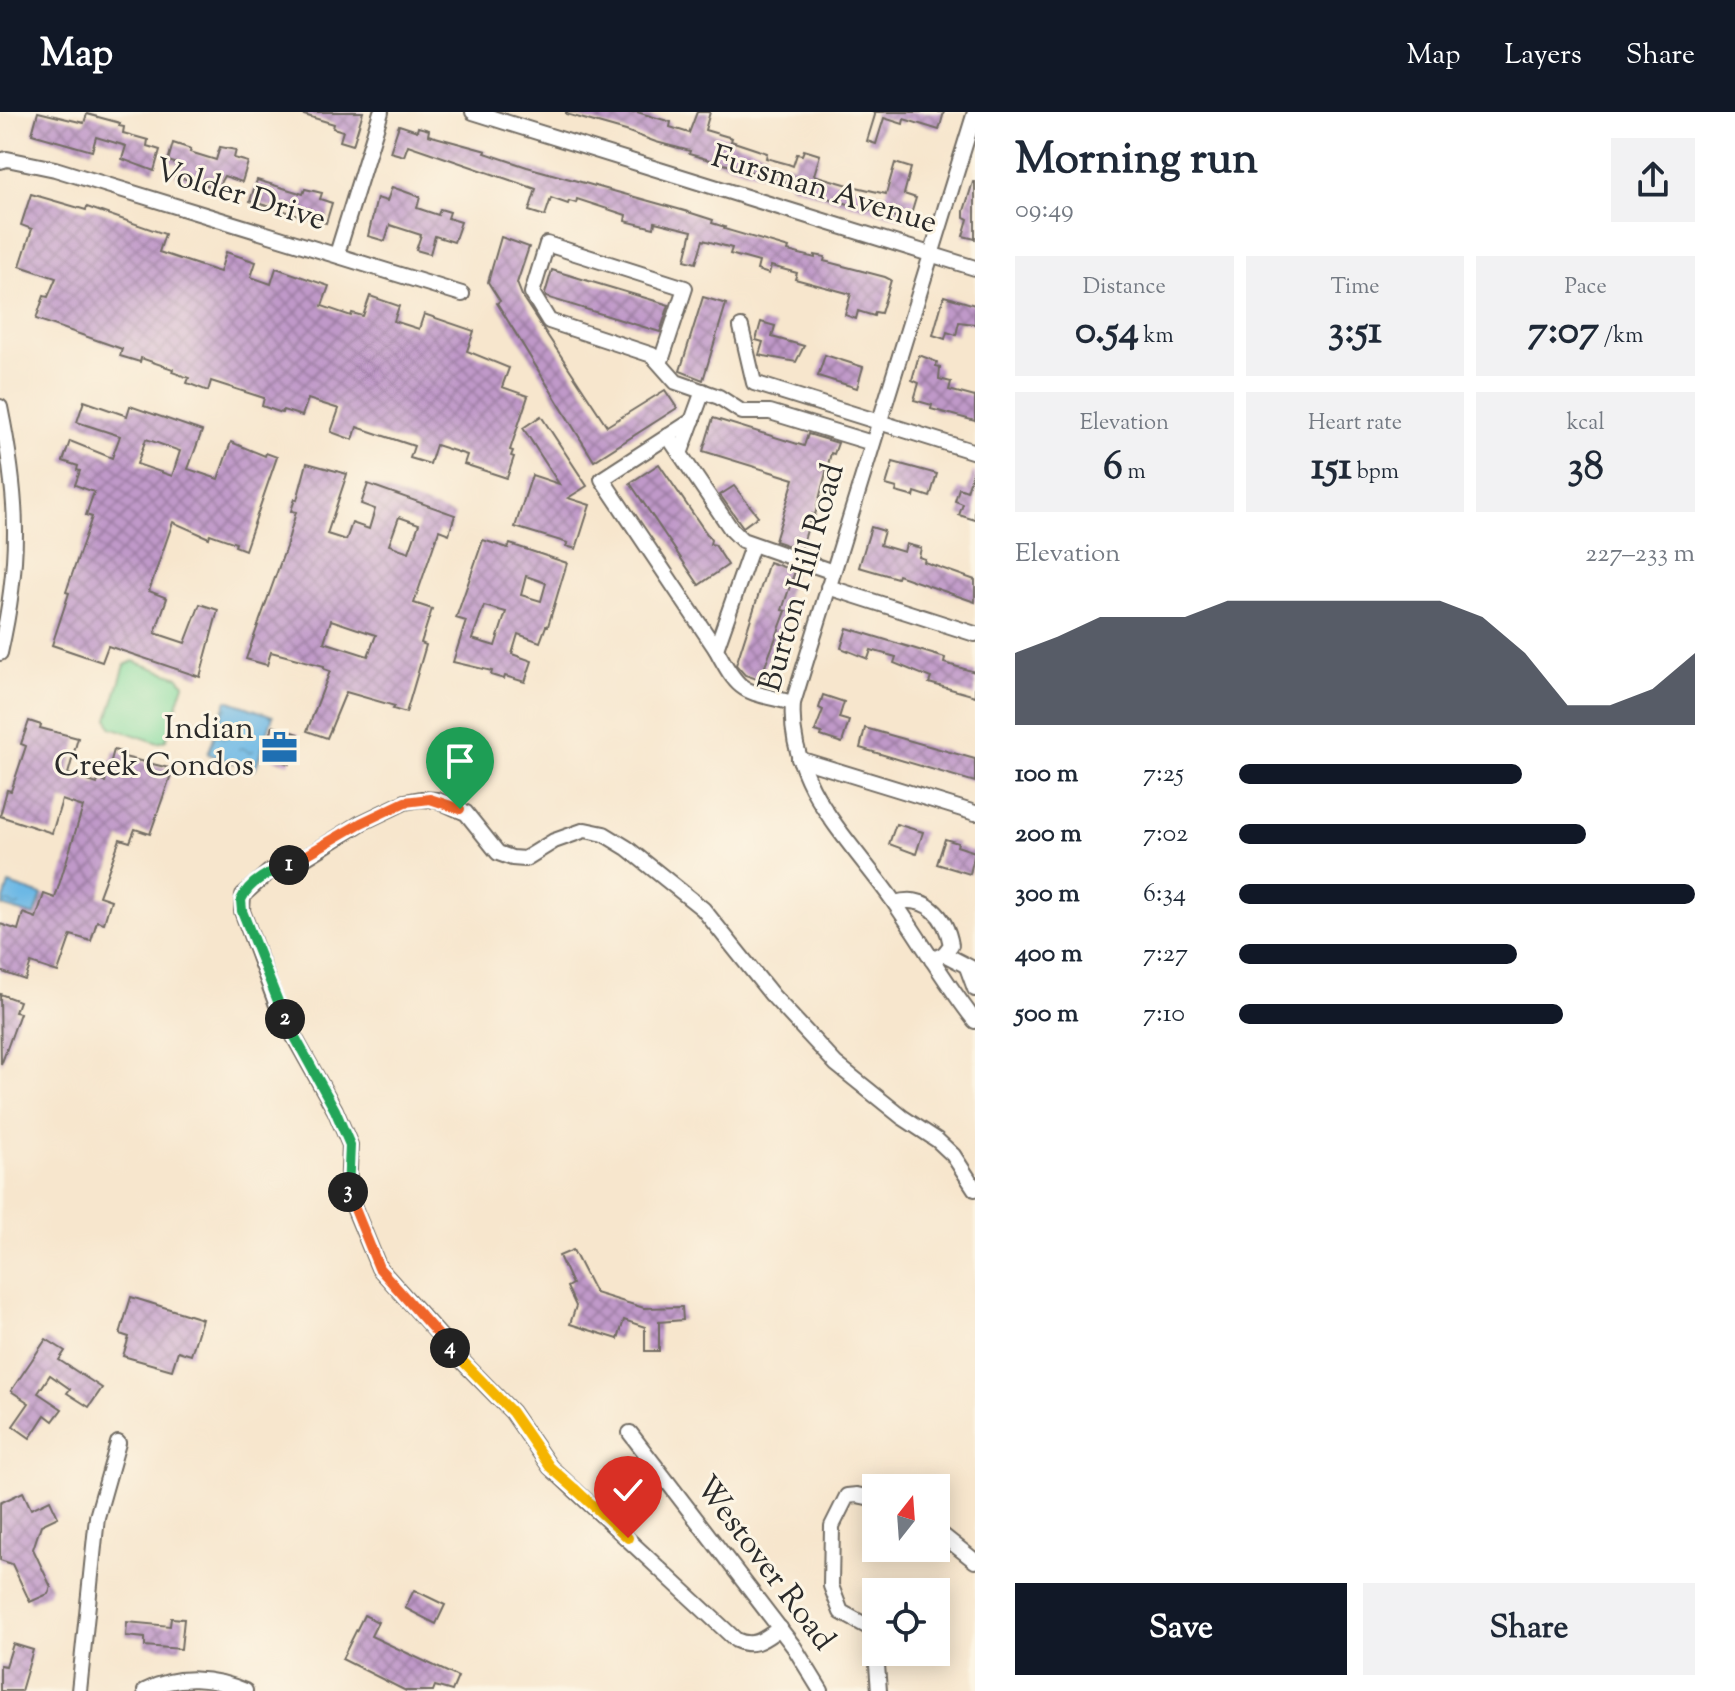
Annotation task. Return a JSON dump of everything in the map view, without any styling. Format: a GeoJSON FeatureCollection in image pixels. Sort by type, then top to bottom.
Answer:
{"type":"FeatureCollection","features":[{"type":"Feature","properties":{"kind":"street"},"geometry":{"type":"LineString","coordinates":[[337,254],[381,112]]}},
{"type":"Feature","properties":{"kind":"street","name":"Fursman Avenue"},"geometry":{"type":"LineString","coordinates":[[473,112],[975,268]]}},
{"type":"Feature","properties":{"kind":"street","name":"Burton Hill Road"},"geometry":{"type":"LineString","coordinates":[[975,112],[828,587],[793,703],[791,721],[806,779],[825,811],[938,957],[975,1021]]}},
{"type":"Feature","properties":{"kind":"street","name":"Volder Drive"},"geometry":{"type":"LineString","coordinates":[[0,161],[7,159],[55,169],[462,294]]}},
{"type":"Feature","properties":{"kind":"street"},"geometry":{"type":"LineString","coordinates":[[660,364],[685,288],[547,244],[532,293],[549,321],[652,355],[660,364],[676,382],[719,397],[742,412],[770,412],[872,443]]}},
{"type":"Feature","properties":{"kind":"street"},"geometry":{"type":"LineString","coordinates":[[741,327],[754,383],[975,452]]}},
{"type":"Feature","properties":{"kind":"street"},"geometry":{"type":"LineString","coordinates":[[680,454],[703,391]]}},
{"type":"Feature","properties":{"kind":"street"},"geometry":{"type":"LineString","coordinates":[[0,407],[9,453],[17,526],[15,570],[0,653]]}},
{"type":"Feature","properties":{"kind":"street"},"geometry":{"type":"LineString","coordinates":[[693,420],[602,479],[716,649],[732,679],[747,691],[793,703]]}},
{"type":"Feature","properties":{"kind":"street"},"geometry":{"type":"LineString","coordinates":[[668,436],[731,529],[752,546],[833,572]]}},
{"type":"Feature","properties":{"kind":"street"},"geometry":{"type":"LineString","coordinates":[[716,649],[752,546]]}},
{"type":"Feature","properties":{"kind":"street"},"geometry":{"type":"LineString","coordinates":[[828,587],[975,634]]}},
{"type":"Feature","properties":{"kind":"street"},"geometry":{"type":"LineString","coordinates":[[799,759],[975,813]]}},
{"type":"Feature","properties":{"kind":"street"},"geometry":{"type":"LineString","coordinates":[[780,1628],[756,1644],[736,1640],[550,1467],[512,1412],[384,1276],[351,1203],[348,1186],[350,1145],[335,1110],[278,1008],[242,911],[243,895],[269,872],[297,863],[361,823],[405,802],[421,799],[437,800],[466,813],[498,853],[512,858],[525,859],[554,841],[585,830],[604,834],[627,848],[703,909],[772,995],[836,1064],[902,1117],[937,1140],[953,1155],[975,1189]]}},
{"type":"Feature","properties":{"kind":"street"},"geometry":{"type":"LineString","coordinates":[[895,903],[910,899],[926,904],[943,922],[951,945],[938,957],[971,968],[975,989]]}},
{"type":"Feature","properties":{"kind":"street","name":"Westover Road"},"geometry":{"type":"LineString","coordinates":[[630,1433],[780,1628],[821,1691]]}},
{"type":"Feature","properties":{"kind":"street"},"geometry":{"type":"LineString","coordinates":[[79,1691],[97,1517],[118,1443]]}},
{"type":"Feature","properties":{"kind":"street"},"geometry":{"type":"LineString","coordinates":[[862,1496],[847,1496],[832,1526],[831,1586],[841,1612],[862,1623]]}},
{"type":"Feature","properties":{"kind":"street"},"geometry":{"type":"LineString","coordinates":[[950,1541],[975,1561]]}},
{"type":"Feature","properties":{"kind":"street"},"geometry":{"type":"LineString","coordinates":[[877,1666],[879,1691]]}},
{"type":"Feature","properties":{"kind":"street"},"geometry":{"type":"LineString","coordinates":[[145,1691],[176,1680],[197,1680],[245,1691]]}},
{"type":"Feature","properties":{"kind":"green space"},"geometry":{"type":"Polygon","coordinates":[[[133,661],[179,677],[184,684],[166,740],[158,743],[111,727],[108,719],[125,665],[133,661]]]}},
{"type":"Feature","properties":{"kind":"water"},"geometry":{"type":"Polygon","coordinates":[[[227,700],[273,716],[255,770],[208,754],[227,700]]]}},
{"type":"Feature","properties":{"kind":"water"},"geometry":{"type":"Polygon","coordinates":[[[9,884],[42,895],[35,916],[2,906],[9,884]]]}},
{"type":"Feature","properties":{"kind":"building"},"geometry":{"type":"Polygon","coordinates":[[[38,112],[84,123],[87,114],[120,123],[119,126],[124,127],[123,133],[148,140],[147,146],[160,150],[154,171],[122,159],[126,146],[96,137],[92,151],[32,134],[38,112]]]}},
{"type":"Feature","properties":{"kind":"building"},"geometry":{"type":"Polygon","coordinates":[[[304,112],[363,112],[353,145],[340,141],[343,131],[333,128],[334,124],[304,115],[304,112]]]}},
{"type":"Feature","properties":{"kind":"building"},"geometry":{"type":"Polygon","coordinates":[[[566,112],[637,112],[671,122],[670,127],[689,133],[697,112],[710,112],[705,130],[767,153],[766,158],[793,166],[797,154],[802,155],[804,150],[820,155],[814,175],[852,186],[886,194],[895,163],[911,168],[904,194],[916,198],[909,221],[820,196],[790,183],[689,154],[690,151],[566,112]]]}},
{"type":"Feature","properties":{"kind":"building"},"geometry":{"type":"Polygon","coordinates":[[[873,112],[944,112],[939,130],[904,119],[903,124],[884,118],[876,144],[867,141],[875,115],[873,112]]]}},
{"type":"Feature","properties":{"kind":"building"},"geometry":{"type":"Polygon","coordinates":[[[399,125],[417,131],[418,127],[429,130],[428,135],[486,151],[527,167],[685,211],[713,220],[712,223],[724,229],[789,248],[788,251],[815,258],[815,255],[825,257],[824,261],[885,277],[891,280],[881,313],[875,312],[874,316],[858,311],[856,319],[845,315],[851,294],[795,279],[797,273],[771,266],[769,274],[757,270],[759,262],[730,254],[732,248],[703,240],[696,263],[685,260],[692,231],[655,222],[654,228],[625,221],[626,215],[577,199],[576,203],[569,201],[568,204],[551,198],[545,216],[529,211],[536,189],[408,145],[404,156],[390,152],[399,125]]]}},
{"type":"Feature","properties":{"kind":"building"},"geometry":{"type":"Polygon","coordinates":[[[173,143],[216,160],[220,147],[236,150],[234,158],[248,162],[242,182],[224,176],[217,188],[175,176],[178,164],[168,161],[173,143]]]}},
{"type":"Feature","properties":{"kind":"building"},"geometry":{"type":"Polygon","coordinates":[[[257,180],[303,194],[305,189],[322,193],[320,199],[332,203],[326,223],[250,201],[257,180]]]}},
{"type":"Feature","properties":{"kind":"building"},"geometry":{"type":"Polygon","coordinates":[[[973,182],[975,239],[963,236],[968,219],[964,217],[964,211],[973,182]]]}},
{"type":"Feature","properties":{"kind":"building"},"geometry":{"type":"Polygon","coordinates":[[[392,187],[420,197],[417,208],[438,215],[440,209],[450,212],[448,218],[461,222],[454,242],[435,236],[430,254],[416,250],[421,235],[390,225],[385,241],[368,236],[377,198],[387,201],[392,187]]]}},
{"type":"Feature","properties":{"kind":"building"},"geometry":{"type":"Polygon","coordinates":[[[31,194],[86,210],[87,207],[165,234],[159,252],[207,268],[220,272],[226,252],[256,262],[251,277],[271,284],[276,268],[329,286],[322,306],[351,316],[352,313],[363,316],[370,296],[399,306],[394,321],[419,329],[424,314],[474,331],[467,351],[509,368],[502,387],[528,396],[510,450],[514,457],[507,478],[464,464],[467,455],[436,445],[430,464],[410,458],[414,446],[357,427],[353,440],[331,432],[339,409],[308,399],[302,416],[283,410],[282,413],[262,406],[264,398],[211,381],[208,391],[187,383],[189,378],[172,372],[173,369],[141,358],[140,362],[120,356],[122,349],[36,319],[44,296],[48,297],[56,278],[20,266],[32,229],[21,225],[31,194]]]}},
{"type":"Feature","properties":{"kind":"building"},"geometry":{"type":"Polygon","coordinates":[[[501,237],[529,247],[517,283],[523,298],[607,426],[665,390],[677,408],[594,461],[497,303],[500,301],[488,282],[501,237]]]}},
{"type":"Feature","properties":{"kind":"building"},"geometry":{"type":"Polygon","coordinates":[[[552,270],[669,305],[660,332],[546,297],[552,270]]]}},
{"type":"Feature","properties":{"kind":"building"},"geometry":{"type":"Polygon","coordinates":[[[944,296],[975,305],[975,324],[959,322],[956,335],[947,332],[945,339],[933,335],[944,296]]]}},
{"type":"Feature","properties":{"kind":"building"},"geometry":{"type":"Polygon","coordinates":[[[703,297],[726,304],[703,380],[680,371],[703,297]]]}},
{"type":"Feature","properties":{"kind":"building"},"geometry":{"type":"Polygon","coordinates":[[[761,322],[775,326],[772,337],[804,346],[796,362],[759,355],[763,342],[756,340],[761,322]]]}},
{"type":"Feature","properties":{"kind":"building"},"geometry":{"type":"Polygon","coordinates":[[[825,355],[863,367],[857,388],[818,376],[825,355]]]}},
{"type":"Feature","properties":{"kind":"building"},"geometry":{"type":"Polygon","coordinates":[[[919,355],[937,362],[939,379],[951,382],[949,390],[975,397],[975,421],[931,409],[932,405],[914,400],[919,383],[912,380],[919,355]]]}},
{"type":"Feature","properties":{"kind":"building"},"geometry":{"type":"Polygon","coordinates":[[[84,401],[127,416],[130,406],[202,431],[188,469],[218,479],[231,442],[265,456],[266,453],[277,457],[245,550],[235,546],[236,543],[210,534],[209,538],[173,522],[149,591],[167,598],[155,633],[185,643],[200,604],[218,610],[200,677],[108,646],[102,662],[52,645],[69,593],[66,592],[92,517],[86,515],[94,492],[75,485],[80,471],[77,470],[78,466],[63,461],[70,441],[112,458],[120,436],[77,422],[84,401]],[[146,439],[137,464],[172,476],[180,451],[146,439]]]}},
{"type":"Feature","properties":{"kind":"building"},"geometry":{"type":"Polygon","coordinates":[[[541,416],[587,486],[568,498],[590,505],[576,549],[566,546],[568,543],[515,527],[532,475],[559,484],[523,428],[541,416]]]}},
{"type":"Feature","properties":{"kind":"building"},"geometry":{"type":"Polygon","coordinates":[[[713,418],[804,446],[808,434],[838,443],[834,454],[831,453],[815,515],[812,514],[801,550],[775,541],[794,479],[703,451],[713,418]]]}},
{"type":"Feature","properties":{"kind":"building"},"geometry":{"type":"Polygon","coordinates":[[[893,462],[937,474],[930,497],[915,492],[914,497],[896,492],[897,488],[886,485],[893,462]]]}},
{"type":"Feature","properties":{"kind":"building"},"geometry":{"type":"Polygon","coordinates":[[[307,463],[347,474],[327,534],[346,540],[352,523],[369,529],[375,509],[361,504],[368,484],[455,515],[449,534],[439,530],[414,603],[432,609],[421,643],[426,645],[406,713],[393,709],[395,706],[346,692],[327,738],[307,731],[330,671],[324,666],[271,652],[267,665],[246,659],[286,547],[296,512],[291,511],[307,463]],[[399,517],[389,545],[409,552],[419,524],[399,517]],[[331,620],[324,642],[368,656],[376,635],[331,620]]]}},
{"type":"Feature","properties":{"kind":"building"},"geometry":{"type":"Polygon","coordinates":[[[659,464],[711,540],[710,544],[715,545],[728,565],[699,585],[630,483],[659,464]]]}},
{"type":"Feature","properties":{"kind":"building"},"geometry":{"type":"Polygon","coordinates":[[[973,472],[975,520],[959,515],[963,504],[955,501],[959,488],[967,491],[973,472]]]}},
{"type":"Feature","properties":{"kind":"building"},"geometry":{"type":"Polygon","coordinates":[[[734,486],[758,516],[743,527],[720,495],[734,486]]]}},
{"type":"Feature","properties":{"kind":"building"},"geometry":{"type":"Polygon","coordinates":[[[871,527],[884,531],[880,545],[904,552],[906,544],[921,548],[919,557],[925,559],[924,562],[975,580],[975,602],[898,575],[897,578],[859,567],[871,527]]]}},
{"type":"Feature","properties":{"kind":"building"},"geometry":{"type":"Polygon","coordinates":[[[483,540],[508,548],[510,544],[567,563],[540,642],[518,634],[512,654],[532,661],[525,682],[505,676],[504,679],[491,675],[492,671],[453,662],[466,621],[456,618],[483,540]],[[526,576],[521,595],[541,601],[546,583],[526,576]],[[484,606],[472,639],[495,646],[506,612],[484,606]]]}},
{"type":"Feature","properties":{"kind":"building"},"geometry":{"type":"Polygon","coordinates":[[[769,562],[795,571],[782,610],[786,611],[764,669],[767,670],[763,681],[745,675],[736,665],[769,562]]]}},
{"type":"Feature","properties":{"kind":"building"},"geometry":{"type":"Polygon","coordinates":[[[847,628],[945,658],[944,663],[975,672],[975,696],[929,683],[931,678],[894,663],[896,657],[871,650],[868,659],[841,648],[847,628]]]}},
{"type":"Feature","properties":{"kind":"building"},"geometry":{"type":"Polygon","coordinates":[[[823,695],[844,702],[839,718],[849,721],[842,743],[815,731],[823,710],[819,708],[823,695]]]}},
{"type":"Feature","properties":{"kind":"building"},"geometry":{"type":"Polygon","coordinates":[[[29,721],[41,725],[40,728],[78,738],[68,774],[97,784],[98,780],[105,782],[114,750],[125,753],[124,757],[173,769],[150,834],[135,829],[130,842],[120,839],[99,896],[111,900],[104,923],[97,921],[91,941],[71,935],[58,972],[31,963],[25,980],[0,971],[0,924],[18,930],[23,913],[36,918],[44,894],[55,898],[83,807],[62,800],[52,833],[0,816],[7,790],[11,791],[26,746],[21,744],[29,721]]]}},
{"type":"Feature","properties":{"kind":"building","name":"Indian Creek Condos"},"geometry":{"type":"Polygon","coordinates":[[[273,726],[299,734],[289,764],[264,756],[273,726]]]}},
{"type":"Feature","properties":{"kind":"building"},"geometry":{"type":"Polygon","coordinates":[[[865,728],[975,759],[975,782],[860,748],[865,728]]]}},
{"type":"Feature","properties":{"kind":"building"},"geometry":{"type":"Polygon","coordinates":[[[896,824],[923,832],[916,854],[889,844],[896,824]]]}},
{"type":"Feature","properties":{"kind":"building"},"geometry":{"type":"Polygon","coordinates":[[[945,839],[975,852],[970,874],[937,864],[945,839]]]}},
{"type":"Feature","properties":{"kind":"building"},"geometry":{"type":"Polygon","coordinates":[[[0,994],[19,1001],[15,1012],[20,1013],[1,1065],[0,994]]]}},
{"type":"Feature","properties":{"kind":"building"},"geometry":{"type":"Polygon","coordinates":[[[573,1250],[595,1293],[644,1308],[682,1307],[683,1320],[659,1322],[659,1351],[645,1351],[645,1327],[624,1320],[618,1339],[570,1324],[576,1306],[567,1287],[572,1284],[559,1256],[573,1250]]]}},
{"type":"Feature","properties":{"kind":"building"},"geometry":{"type":"Polygon","coordinates":[[[131,1297],[202,1319],[191,1355],[178,1351],[172,1370],[123,1356],[129,1337],[120,1334],[131,1297]]]}},
{"type":"Feature","properties":{"kind":"building"},"geometry":{"type":"Polygon","coordinates":[[[46,1339],[65,1351],[59,1360],[102,1388],[89,1407],[67,1393],[70,1389],[50,1375],[38,1393],[62,1409],[53,1421],[45,1415],[30,1438],[13,1426],[29,1403],[11,1391],[46,1339]]]}},
{"type":"Feature","properties":{"kind":"building"},"geometry":{"type":"Polygon","coordinates":[[[23,1492],[31,1509],[50,1500],[58,1517],[41,1525],[33,1549],[51,1587],[48,1594],[30,1602],[12,1564],[0,1560],[0,1503],[23,1492]]]}},
{"type":"Feature","properties":{"kind":"building"},"geometry":{"type":"Polygon","coordinates":[[[414,1590],[445,1605],[436,1624],[405,1608],[414,1590]]]}},
{"type":"Feature","properties":{"kind":"building"},"geometry":{"type":"Polygon","coordinates":[[[364,1615],[378,1622],[371,1636],[458,1677],[452,1691],[435,1686],[433,1691],[406,1691],[342,1659],[364,1615]]]}},
{"type":"Feature","properties":{"kind":"building"},"geometry":{"type":"Polygon","coordinates":[[[171,1618],[184,1619],[181,1649],[145,1646],[145,1638],[126,1636],[127,1622],[170,1626],[171,1618]]]}},
{"type":"Feature","properties":{"kind":"building"},"geometry":{"type":"Polygon","coordinates":[[[13,1644],[33,1650],[21,1691],[0,1691],[0,1665],[6,1666],[13,1644]]]}},
{"type":"Feature","properties":{"kind":"place","name":"Indian Creek Condos"},"geometry":{"type":"Point","coordinates":[280,748]}},
{"type":"Feature","properties":{"kind":"route"},"geometry":{"type":"LineString","coordinates":[[460,809],[430,799],[405,802],[361,823],[297,863],[269,872],[257,880],[243,895],[242,911],[278,1008],[335,1110],[350,1145],[348,1193],[379,1268],[512,1412],[550,1467],[628,1538]]}}]}
